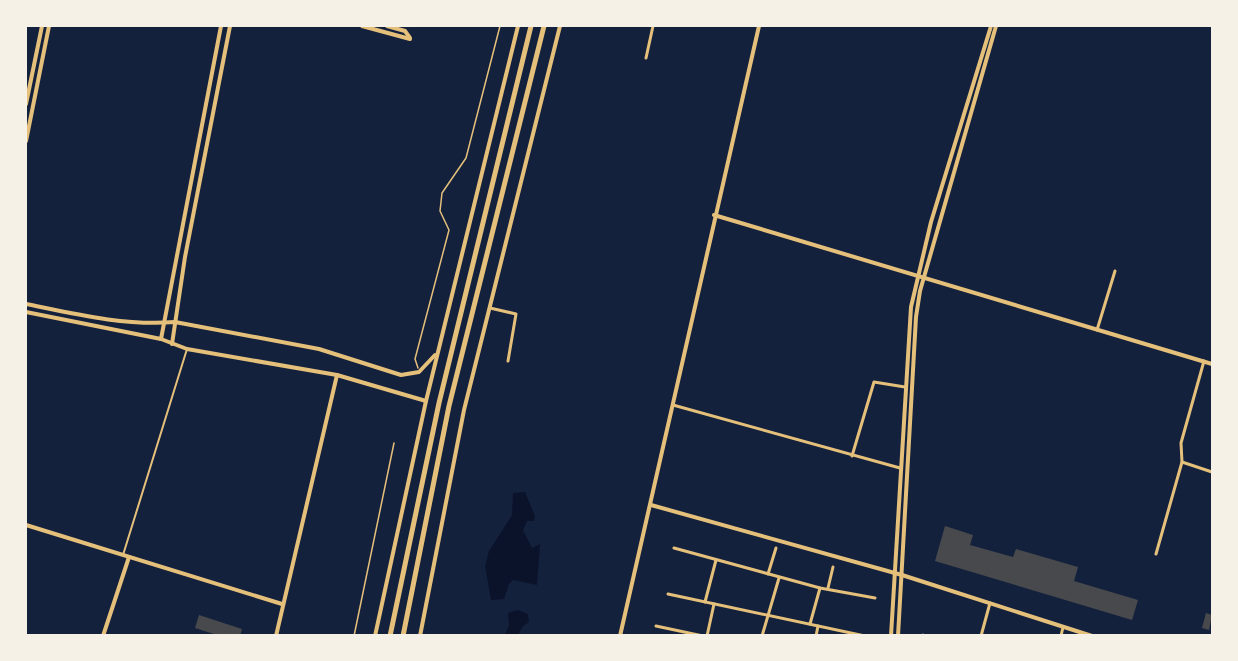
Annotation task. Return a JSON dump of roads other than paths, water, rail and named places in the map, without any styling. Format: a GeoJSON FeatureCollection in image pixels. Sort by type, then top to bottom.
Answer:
{"type":"FeatureCollection","features":[{"type":"Feature","properties":{"kind":"highway"},"geometry":{"type":"LineString","coordinates":[[390,636],[439,403],[531,26]]}},
{"type":"Feature","properties":{"kind":"highway"},"geometry":{"type":"LineString","coordinates":[[403,636],[449,405],[544,26]]}},
{"type":"Feature","properties":{"kind":"main road"},"geometry":{"type":"LineString","coordinates":[[26,104],[42,26]]}},
{"type":"Feature","properties":{"kind":"main road"},"geometry":{"type":"LineString","coordinates":[[26,141],[48,26]]}},
{"type":"Feature","properties":{"kind":"main road"},"geometry":{"type":"LineString","coordinates":[[161,339],[221,26]]}},
{"type":"Feature","properties":{"kind":"main road"},"geometry":{"type":"LineString","coordinates":[[172,344],[185,257],[231,26]]}},
{"type":"Feature","properties":{"kind":"main road"},"geometry":{"type":"LineString","coordinates":[[362,26],[410,39],[405,31],[387,26]]}},
{"type":"Feature","properties":{"kind":"main road"},"geometry":{"type":"LineString","coordinates":[[375,636],[426,400],[518,26]]}},
{"type":"Feature","properties":{"kind":"main road"},"geometry":{"type":"LineString","coordinates":[[420,636],[464,410],[560,26]]}},
{"type":"Feature","properties":{"kind":"main road"},"geometry":{"type":"LineString","coordinates":[[620,636],[714,215],[759,26]]}},
{"type":"Feature","properties":{"kind":"main road"},"geometry":{"type":"LineString","coordinates":[[891,636],[911,307],[991,26]]}},
{"type":"Feature","properties":{"kind":"main road"},"geometry":{"type":"LineString","coordinates":[[897,636],[916,317],[924,278],[996,26]]}},
{"type":"Feature","properties":{"kind":"main road"},"geometry":{"type":"LineString","coordinates":[[714,215],[1212,364]]}},
{"type":"Feature","properties":{"kind":"main road"},"geometry":{"type":"LineString","coordinates":[[26,304],[99,319],[153,325],[175,322],[326,351],[401,375],[419,372],[438,352]]}},
{"type":"Feature","properties":{"kind":"main road"},"geometry":{"type":"LineString","coordinates":[[26,312],[161,339],[187,349],[337,375],[426,400]]}},
{"type":"Feature","properties":{"kind":"main road"},"geometry":{"type":"LineString","coordinates":[[276,636],[337,375]]}},
{"type":"Feature","properties":{"kind":"main road"},"geometry":{"type":"LineString","coordinates":[[651,505],[894,573],[1092,636]]}},
{"type":"Feature","properties":{"kind":"main road"},"geometry":{"type":"LineString","coordinates":[[26,525],[282,604]]}},
{"type":"Feature","properties":{"kind":"main road"},"geometry":{"type":"LineString","coordinates":[[104,636],[129,557]]}},
{"type":"Feature","properties":{"kind":"street"},"geometry":{"type":"LineString","coordinates":[[646,58],[653,26]]}},
{"type":"Feature","properties":{"kind":"street"},"geometry":{"type":"LineString","coordinates":[[1097,330],[1115,271]]}},
{"type":"Feature","properties":{"kind":"street"},"geometry":{"type":"LineString","coordinates":[[490,308],[516,314],[508,361]]}},
{"type":"Feature","properties":{"kind":"street"},"geometry":{"type":"LineString","coordinates":[[123,555],[187,349]]}},
{"type":"Feature","properties":{"kind":"street"},"geometry":{"type":"LineString","coordinates":[[1156,554],[1182,462],[1180,443],[1204,361]]}},
{"type":"Feature","properties":{"kind":"street"},"geometry":{"type":"LineString","coordinates":[[852,456],[874,382],[905,387]]}},
{"type":"Feature","properties":{"kind":"street"},"geometry":{"type":"LineString","coordinates":[[673,405],[900,468]]}},
{"type":"Feature","properties":{"kind":"street"},"geometry":{"type":"LineString","coordinates":[[1182,462],[1212,472]]}},
{"type":"Feature","properties":{"kind":"street"},"geometry":{"type":"LineString","coordinates":[[674,548],[779,578],[875,598]]}},
{"type":"Feature","properties":{"kind":"street"},"geometry":{"type":"LineString","coordinates":[[768,574],[776,548]]}},
{"type":"Feature","properties":{"kind":"street"},"geometry":{"type":"LineString","coordinates":[[705,602],[716,560]]}},
{"type":"Feature","properties":{"kind":"street"},"geometry":{"type":"LineString","coordinates":[[828,588],[833,567]]}},
{"type":"Feature","properties":{"kind":"street"},"geometry":{"type":"LineString","coordinates":[[762,636],[779,578]]}},
{"type":"Feature","properties":{"kind":"street"},"geometry":{"type":"LineString","coordinates":[[810,624],[820,588]]}},
{"type":"Feature","properties":{"kind":"street"},"geometry":{"type":"LineString","coordinates":[[668,594],[865,636]]}},
{"type":"Feature","properties":{"kind":"street"},"geometry":{"type":"LineString","coordinates":[[981,636],[990,603]]}},
{"type":"Feature","properties":{"kind":"street"},"geometry":{"type":"LineString","coordinates":[[656,626],[705,636],[714,604]]}},
{"type":"Feature","properties":{"kind":"street"},"geometry":{"type":"LineString","coordinates":[[816,636],[818,626]]}},
{"type":"Feature","properties":{"kind":"street"},"geometry":{"type":"LineString","coordinates":[[1060,636],[1063,627]]}},
{"type":"Feature","properties":{"kind":"water"},"geometry":{"type":"Polygon","coordinates":[[[525,492],[535,516],[534,521],[527,521],[523,530],[532,548],[540,544],[537,585],[513,580],[509,584],[504,599],[491,600],[485,566],[489,551],[512,515],[513,493],[525,492]]]}},
{"type":"Feature","properties":{"kind":"water"},"geometry":{"type":"Polygon","coordinates":[[[518,610],[528,614],[529,622],[523,626],[518,635],[505,635],[509,625],[508,613],[518,610]]]}}]}
